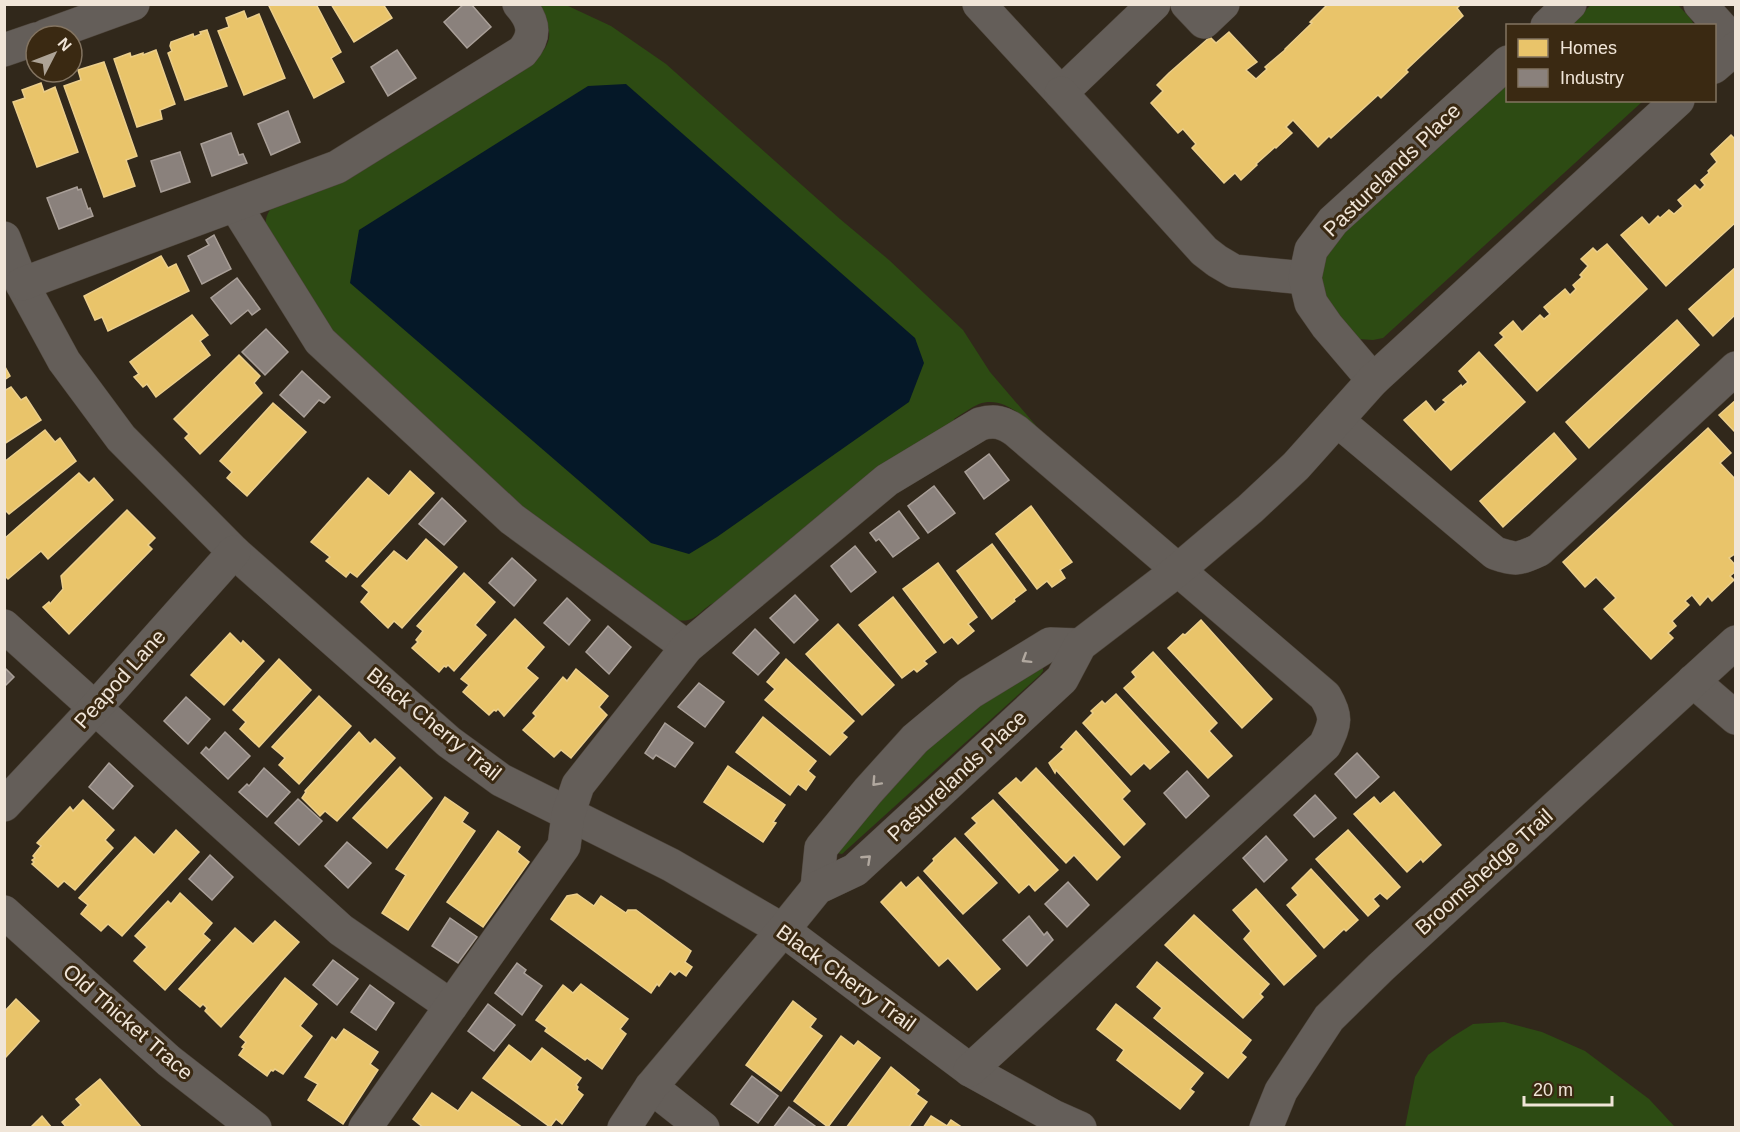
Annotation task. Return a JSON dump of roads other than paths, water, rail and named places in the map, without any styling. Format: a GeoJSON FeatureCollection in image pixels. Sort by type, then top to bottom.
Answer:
{"type":"FeatureCollection","features":[{"type":"Feature","properties":{"kind":"street"},"geometry":{"type":"LineString","coordinates":[[78,24],[133,4]]}},
{"type":"Feature","properties":{"kind":"street"},"geometry":{"type":"LineString","coordinates":[[22,284],[337,167],[522,52],[530,44],[533,34],[532,24],[519,4]]}},
{"type":"Feature","properties":{"kind":"street"},"geometry":{"type":"LineString","coordinates":[[979,4],[1204,251],[1234,271],[1305,278]]}},
{"type":"Feature","properties":{"kind":"street"},"geometry":{"type":"LineString","coordinates":[[1061,93],[1154,4]]}},
{"type":"Feature","properties":{"kind":"street"},"geometry":{"type":"LineString","coordinates":[[1187,4],[1204,22],[1223,4]]}},
{"type":"Feature","properties":{"kind":"street"},"geometry":{"type":"LineString","coordinates":[[1549,24],[1570,4]]}},
{"type":"Feature","properties":{"kind":"street"},"geometry":{"type":"LineString","coordinates":[[1700,4],[1736,46],[1716,65]]}},
{"type":"Feature","properties":{"kind":"street"},"geometry":{"type":"LineString","coordinates":[[4,50],[24,43]]}},
{"type":"Feature","properties":{"kind":"street","name":"Pasturelands Place"},"geometry":{"type":"LineString","coordinates":[[1373,380],[1311,303],[1305,278],[1311,250],[1333,221],[1506,64]]}},
{"type":"Feature","properties":{"kind":"street","name":"Pasturelands Place"},"geometry":{"type":"LineString","coordinates":[[624,1128],[651,1087],[817,888],[855,870],[1062,679],[1080,645],[1178,570],[1250,509],[1338,421],[1373,380],[1676,102]]}},
{"type":"Feature","properties":{"kind":"street"},"geometry":{"type":"LineString","coordinates":[[235,205],[320,341],[512,519],[687,647]]}},
{"type":"Feature","properties":{"kind":"street","name":"Black Cherry Trail"},"geometry":{"type":"LineString","coordinates":[[4,238],[22,284],[64,361],[121,438],[234,552],[449,742],[501,780],[671,865],[783,930],[970,1070],[1061,1124]]}},
{"type":"Feature","properties":{"kind":"street"},"geometry":{"type":"LineString","coordinates":[[1338,421],[1495,553],[1514,559],[1524,558],[1539,550],[1736,368]]}},
{"type":"Feature","properties":{"kind":"street"},"geometry":{"type":"LineString","coordinates":[[365,1128],[564,846],[568,815],[578,785],[687,647],[886,480],[980,424],[993,421],[1004,423],[1016,430],[1325,696],[1333,709],[1334,725],[1325,745],[970,1070]]}},
{"type":"Feature","properties":{"kind":"street","name":"Peapod Lane"},"geometry":{"type":"LineString","coordinates":[[4,805],[95,708],[234,552]]}},
{"type":"Feature","properties":{"kind":"street"},"geometry":{"type":"LineString","coordinates":[[4,626],[341,930],[451,1006]]}},
{"type":"Feature","properties":{"kind":"street","name":"Broomshedge Trail"},"geometry":{"type":"LineString","coordinates":[[1266,1128],[1281,1091],[1329,1018],[1381,967],[1736,642]]}},
{"type":"Feature","properties":{"kind":"street"},"geometry":{"type":"LineString","coordinates":[[817,888],[821,848],[868,791],[915,740],[970,693],[1050,644],[1080,645]]}},
{"type":"Feature","properties":{"kind":"street"},"geometry":{"type":"LineString","coordinates":[[1693,681],[1736,718]]}},
{"type":"Feature","properties":{"kind":"street","name":"Old Thicket Trace"},"geometry":{"type":"LineString","coordinates":[[4,912],[169,1061],[255,1128]]}},
{"type":"Feature","properties":{"kind":"street"},"geometry":{"type":"LineString","coordinates":[[651,1087],[703,1128]]}},
{"type":"Feature","properties":{"kind":"water"},"geometry":{"type":"Polygon","coordinates":[[[626,84],[915,338],[924,363],[909,402],[717,537],[689,554],[651,543],[350,283],[359,230],[588,86],[626,84]]]}}]}
